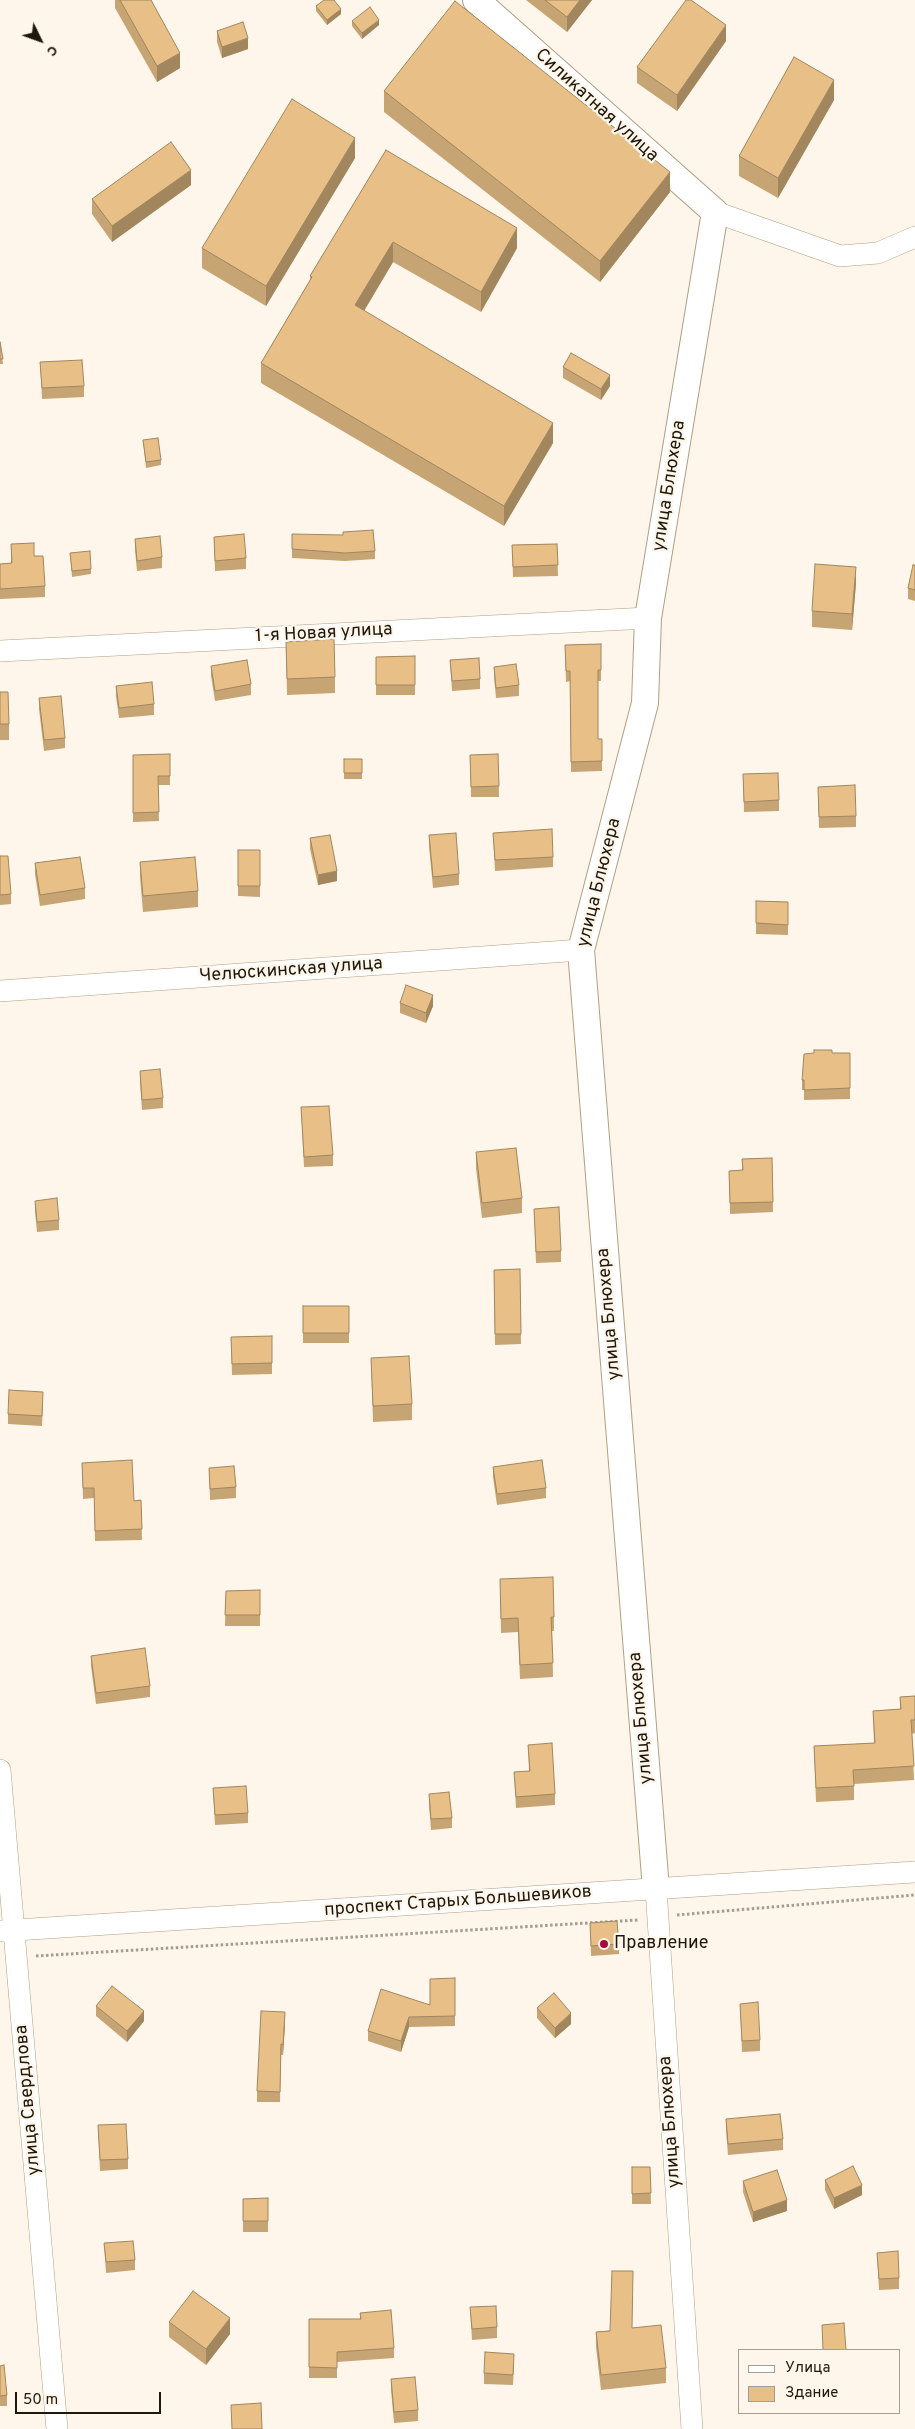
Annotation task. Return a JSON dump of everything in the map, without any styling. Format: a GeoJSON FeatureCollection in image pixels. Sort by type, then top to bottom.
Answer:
{"type":"FeatureCollection","features":[{"type":"Feature","properties":{"kind":"street","name":"Силикатная улица"},"geometry":{"type":"LineString","coordinates":[[476,0],[715,212]]}},
{"type":"Feature","properties":{"kind":"street"},"geometry":{"type":"LineString","coordinates":[[715,212],[840,256],[878,254],[915,238]]}},
{"type":"Feature","properties":{"kind":"street","name":"улица Блюхера"},"geometry":{"type":"LineString","coordinates":[[692,2429],[656,1890],[581,950],[645,703],[648,618],[715,212]]}},
{"type":"Feature","properties":{"kind":"street","name":"1-я Новая улица"},"geometry":{"type":"LineString","coordinates":[[0,651],[648,618]]}},
{"type":"Feature","properties":{"kind":"street","name":"Челюскинская улица"},"geometry":{"type":"LineString","coordinates":[[0,991],[581,950]]}},
{"type":"Feature","properties":{"kind":"street","name":"улица Свердлова"},"geometry":{"type":"LineString","coordinates":[[0,1770],[8,1931],[18,1958],[56,2429]]}},
{"type":"Feature","properties":{"kind":"street","name":"проспект Старых Большевиков"},"geometry":{"type":"LineString","coordinates":[[8,1931],[915,1872]]}},
{"type":"Feature","properties":{"kind":"path"},"geometry":{"type":"LineString","coordinates":[[18,1958],[658,1919],[688,1914],[915,1895]]}},
{"type":"Feature","properties":{"kind":"building"},"geometry":{"type":"Polygon","coordinates":[[[120,0],[151,0],[180,53],[157,66],[120,0]]]}},
{"type":"Feature","properties":{"kind":"building"},"geometry":{"type":"Polygon","coordinates":[[[324,0],[334,0],[341,9],[327,20],[316,6],[324,0]]]}},
{"type":"Feature","properties":{"kind":"building"},"geometry":{"type":"Polygon","coordinates":[[[545,0],[580,0],[567,17],[545,0]]]}},
{"type":"Feature","properties":{"kind":"building"},"geometry":{"type":"Polygon","coordinates":[[[686,0],[691,0],[726,25],[677,95],[637,67],[686,0]]]}},
{"type":"Feature","properties":{"kind":"building"},"geometry":{"type":"Polygon","coordinates":[[[455,1],[670,172],[600,261],[384,91],[455,1]]]}},
{"type":"Feature","properties":{"kind":"building"},"geometry":{"type":"Polygon","coordinates":[[[370,7],[379,20],[362,33],[352,21],[370,7]]]}},
{"type":"Feature","properties":{"kind":"building"},"geometry":{"type":"Polygon","coordinates":[[[243,22],[248,38],[222,47],[217,31],[243,22]]]}},
{"type":"Feature","properties":{"kind":"building"},"geometry":{"type":"Polygon","coordinates":[[[794,57],[834,80],[778,178],[739,156],[794,57]]]}},
{"type":"Feature","properties":{"kind":"building"},"geometry":{"type":"Polygon","coordinates":[[[292,99],[355,138],[266,286],[202,248],[292,99]]]}},
{"type":"Feature","properties":{"kind":"building"},"geometry":{"type":"Polygon","coordinates":[[[171,142],[191,170],[112,226],[92,199],[171,142]]]}},
{"type":"Feature","properties":{"kind":"building"},"geometry":{"type":"Polygon","coordinates":[[[386,150],[517,228],[481,292],[393,242],[355,305],[553,423],[504,506],[261,363],[312,277],[310,276],[386,150]]]}},
{"type":"Feature","properties":{"kind":"building"},"geometry":{"type":"Polygon","coordinates":[[[0,342],[3,359],[0,359],[0,342]]]}},
{"type":"Feature","properties":{"kind":"building"},"geometry":{"type":"Polygon","coordinates":[[[571,353],[610,375],[601,389],[563,367],[571,353]]]}},
{"type":"Feature","properties":{"kind":"building"},"geometry":{"type":"Polygon","coordinates":[[[82,360],[84,386],[42,388],[40,362],[82,360]]]}},
{"type":"Feature","properties":{"kind":"building"},"geometry":{"type":"Polygon","coordinates":[[[158,438],[161,460],[146,462],[143,440],[158,438]]]}},
{"type":"Feature","properties":{"kind":"building"},"geometry":{"type":"Polygon","coordinates":[[[373,530],[375,551],[345,553],[292,549],[292,534],[343,535],[343,532],[373,530]]]}},
{"type":"Feature","properties":{"kind":"building"},"geometry":{"type":"Polygon","coordinates":[[[244,534],[246,558],[215,561],[214,537],[244,534]]]}},
{"type":"Feature","properties":{"kind":"building"},"geometry":{"type":"Polygon","coordinates":[[[160,536],[162,557],[137,561],[135,539],[160,536]]]}},
{"type":"Feature","properties":{"kind":"building"},"geometry":{"type":"Polygon","coordinates":[[[34,543],[34,556],[43,556],[45,586],[0,589],[0,564],[12,563],[11,544],[34,543]]]}},
{"type":"Feature","properties":{"kind":"building"},"geometry":{"type":"Polygon","coordinates":[[[557,544],[558,565],[513,567],[512,545],[557,544]]]}},
{"type":"Feature","properties":{"kind":"building"},"geometry":{"type":"Polygon","coordinates":[[[90,551],[91,569],[72,571],[70,553],[90,551]]]}},
{"type":"Feature","properties":{"kind":"building"},"geometry":{"type":"Polygon","coordinates":[[[815,564],[856,567],[852,614],[812,611],[815,564]]]}},
{"type":"Feature","properties":{"kind":"building"},"geometry":{"type":"Polygon","coordinates":[[[913,565],[915,565],[915,590],[908,588],[913,565]]]}},
{"type":"Feature","properties":{"kind":"building"},"geometry":{"type":"Polygon","coordinates":[[[334,639],[335,677],[287,679],[286,642],[334,639]]]}},
{"type":"Feature","properties":{"kind":"building"},"geometry":{"type":"Polygon","coordinates":[[[601,644],[601,670],[598,670],[598,739],[602,739],[602,761],[571,762],[570,671],[566,671],[565,645],[601,644]]]}},
{"type":"Feature","properties":{"kind":"building"},"geometry":{"type":"Polygon","coordinates":[[[415,656],[415,685],[376,685],[376,657],[415,656]]]}},
{"type":"Feature","properties":{"kind":"building"},"geometry":{"type":"Polygon","coordinates":[[[479,658],[480,679],[452,681],[450,660],[479,658]]]}},
{"type":"Feature","properties":{"kind":"building"},"geometry":{"type":"Polygon","coordinates":[[[247,660],[251,684],[215,691],[211,666],[247,660]]]}},
{"type":"Feature","properties":{"kind":"building"},"geometry":{"type":"Polygon","coordinates":[[[516,664],[519,685],[496,688],[494,667],[516,664]]]}},
{"type":"Feature","properties":{"kind":"building"},"geometry":{"type":"Polygon","coordinates":[[[152,682],[154,704],[119,708],[116,686],[152,682]]]}},
{"type":"Feature","properties":{"kind":"building"},"geometry":{"type":"Polygon","coordinates":[[[0,692],[8,692],[9,724],[0,724],[0,692]]]}},
{"type":"Feature","properties":{"kind":"building"},"geometry":{"type":"Polygon","coordinates":[[[61,696],[65,738],[44,740],[39,698],[61,696]]]}},
{"type":"Feature","properties":{"kind":"building"},"geometry":{"type":"Polygon","coordinates":[[[170,754],[170,776],[158,776],[159,812],[133,813],[133,755],[170,754]]]}},
{"type":"Feature","properties":{"kind":"building"},"geometry":{"type":"Polygon","coordinates":[[[498,754],[499,786],[471,787],[470,755],[498,754]]]}},
{"type":"Feature","properties":{"kind":"building"},"geometry":{"type":"Polygon","coordinates":[[[344,759],[362,759],[362,773],[344,773],[344,759]]]}},
{"type":"Feature","properties":{"kind":"building"},"geometry":{"type":"Polygon","coordinates":[[[778,773],[779,800],[744,802],[743,774],[778,773]]]}},
{"type":"Feature","properties":{"kind":"building"},"geometry":{"type":"Polygon","coordinates":[[[855,785],[856,816],[819,817],[818,787],[855,785]]]}},
{"type":"Feature","properties":{"kind":"building"},"geometry":{"type":"Polygon","coordinates":[[[552,829],[553,857],[495,860],[493,833],[552,829]]]}},
{"type":"Feature","properties":{"kind":"building"},"geometry":{"type":"Polygon","coordinates":[[[456,833],[459,874],[433,877],[429,835],[456,833]]]}},
{"type":"Feature","properties":{"kind":"building"},"geometry":{"type":"Polygon","coordinates":[[[330,835],[337,871],[318,875],[310,838],[330,835]]]}},
{"type":"Feature","properties":{"kind":"building"},"geometry":{"type":"Polygon","coordinates":[[[238,850],[260,850],[260,886],[238,886],[238,850]]]}},
{"type":"Feature","properties":{"kind":"building"},"geometry":{"type":"Polygon","coordinates":[[[0,856],[8,856],[11,894],[0,895],[0,856]]]}},
{"type":"Feature","properties":{"kind":"building"},"geometry":{"type":"Polygon","coordinates":[[[80,857],[85,888],[40,895],[35,863],[80,857]]]}},
{"type":"Feature","properties":{"kind":"building"},"geometry":{"type":"Polygon","coordinates":[[[195,857],[198,891],[143,896],[140,862],[195,857]]]}},
{"type":"Feature","properties":{"kind":"building"},"geometry":{"type":"Polygon","coordinates":[[[756,901],[788,902],[788,925],[756,923],[756,901]]]}},
{"type":"Feature","properties":{"kind":"building"},"geometry":{"type":"Polygon","coordinates":[[[406,985],[433,995],[426,1013],[400,1003],[406,985]]]}},
{"type":"Feature","properties":{"kind":"building"},"geometry":{"type":"Polygon","coordinates":[[[814,1050],[850,1053],[850,1088],[804,1090],[804,1080],[802,1080],[804,1054],[814,1053],[814,1050]]]}},
{"type":"Feature","properties":{"kind":"building"},"geometry":{"type":"Polygon","coordinates":[[[160,1069],[163,1098],[142,1100],[140,1071],[160,1069]]]}},
{"type":"Feature","properties":{"kind":"building"},"geometry":{"type":"Polygon","coordinates":[[[329,1106],[333,1155],[304,1157],[301,1107],[329,1106]]]}},
{"type":"Feature","properties":{"kind":"building"},"geometry":{"type":"Polygon","coordinates":[[[516,1148],[522,1198],[482,1203],[476,1152],[516,1148]]]}},
{"type":"Feature","properties":{"kind":"building"},"geometry":{"type":"Polygon","coordinates":[[[772,1158],[773,1202],[730,1203],[729,1171],[743,1170],[742,1159],[772,1158]]]}},
{"type":"Feature","properties":{"kind":"building"},"geometry":{"type":"Polygon","coordinates":[[[57,1198],[59,1220],[37,1222],[35,1201],[57,1198]]]}},
{"type":"Feature","properties":{"kind":"building"},"geometry":{"type":"Polygon","coordinates":[[[559,1207],[561,1251],[536,1252],[534,1209],[559,1207]]]}},
{"type":"Feature","properties":{"kind":"building"},"geometry":{"type":"Polygon","coordinates":[[[520,1269],[521,1334],[495,1334],[494,1270],[520,1269]]]}},
{"type":"Feature","properties":{"kind":"building"},"geometry":{"type":"Polygon","coordinates":[[[303,1306],[349,1306],[349,1333],[303,1333],[303,1306]]]}},
{"type":"Feature","properties":{"kind":"building"},"geometry":{"type":"Polygon","coordinates":[[[272,1336],[272,1363],[232,1364],[231,1337],[272,1336]]]}},
{"type":"Feature","properties":{"kind":"building"},"geometry":{"type":"Polygon","coordinates":[[[409,1356],[412,1404],[373,1406],[371,1358],[409,1356]]]}},
{"type":"Feature","properties":{"kind":"building"},"geometry":{"type":"Polygon","coordinates":[[[9,1390],[43,1392],[42,1416],[8,1414],[9,1390]]]}},
{"type":"Feature","properties":{"kind":"building"},"geometry":{"type":"Polygon","coordinates":[[[132,1460],[134,1501],[141,1500],[142,1529],[95,1531],[94,1488],[83,1488],[82,1463],[132,1460]]]}},
{"type":"Feature","properties":{"kind":"building"},"geometry":{"type":"Polygon","coordinates":[[[542,1460],[546,1488],[497,1494],[493,1467],[542,1460]]]}},
{"type":"Feature","properties":{"kind":"building"},"geometry":{"type":"Polygon","coordinates":[[[234,1466],[236,1487],[210,1489],[209,1468],[234,1466]]]}},
{"type":"Feature","properties":{"kind":"building"},"geometry":{"type":"Polygon","coordinates":[[[553,1577],[554,1617],[551,1617],[553,1663],[520,1665],[518,1618],[501,1619],[500,1579],[553,1577]]]}},
{"type":"Feature","properties":{"kind":"building"},"geometry":{"type":"Polygon","coordinates":[[[260,1590],[260,1615],[225,1615],[226,1591],[260,1590]]]}},
{"type":"Feature","properties":{"kind":"building"},"geometry":{"type":"Polygon","coordinates":[[[145,1648],[150,1686],[96,1693],[91,1656],[145,1648]]]}},
{"type":"Feature","properties":{"kind":"building"},"geometry":{"type":"Polygon","coordinates":[[[915,1696],[915,1720],[911,1720],[914,1766],[853,1770],[854,1786],[816,1788],[814,1746],[875,1743],[873,1711],[901,1709],[900,1697],[915,1696]]]}},
{"type":"Feature","properties":{"kind":"building"},"geometry":{"type":"Polygon","coordinates":[[[552,1743],[555,1794],[516,1797],[514,1772],[530,1771],[528,1745],[552,1743]]]}},
{"type":"Feature","properties":{"kind":"building"},"geometry":{"type":"Polygon","coordinates":[[[246,1786],[248,1813],[215,1815],[213,1788],[246,1786]]]}},
{"type":"Feature","properties":{"kind":"building"},"geometry":{"type":"Polygon","coordinates":[[[449,1792],[452,1818],[431,1819],[429,1794],[449,1792]]]}},
{"type":"Feature","properties":{"kind":"building"},"geometry":{"type":"Polygon","coordinates":[[[617,1921],[619,1944],[591,1946],[590,1923],[617,1921]]]}},
{"type":"Feature","properties":{"kind":"building"},"geometry":{"type":"Polygon","coordinates":[[[455,1978],[455,2016],[409,2017],[401,2041],[368,2031],[381,1989],[430,2005],[430,1979],[455,1978]]]}},
{"type":"Feature","properties":{"kind":"building"},"geometry":{"type":"Polygon","coordinates":[[[112,1986],[144,2011],[127,2031],[96,2006],[112,1986]]]}},
{"type":"Feature","properties":{"kind":"building"},"geometry":{"type":"Polygon","coordinates":[[[554,1993],[571,2013],[555,2028],[537,2008],[554,1993]]]}},
{"type":"Feature","properties":{"kind":"building"},"geometry":{"type":"Polygon","coordinates":[[[758,2002],[760,2040],[742,2041],[740,2004],[758,2002]]]}},
{"type":"Feature","properties":{"kind":"building"},"geometry":{"type":"Polygon","coordinates":[[[261,2011],[285,2012],[283,2045],[281,2044],[280,2092],[257,2091],[261,2011]]]}},
{"type":"Feature","properties":{"kind":"building"},"geometry":{"type":"Polygon","coordinates":[[[780,2114],[783,2139],[728,2144],[726,2119],[780,2114]]]}},
{"type":"Feature","properties":{"kind":"building"},"geometry":{"type":"Polygon","coordinates":[[[126,2124],[128,2159],[100,2160],[98,2125],[126,2124]]]}},
{"type":"Feature","properties":{"kind":"building"},"geometry":{"type":"Polygon","coordinates":[[[853,2166],[862,2185],[834,2198],[825,2180],[853,2166]]]}},
{"type":"Feature","properties":{"kind":"building"},"geometry":{"type":"Polygon","coordinates":[[[632,2167],[650,2167],[651,2193],[632,2194],[632,2167]]]}},
{"type":"Feature","properties":{"kind":"building"},"geometry":{"type":"Polygon","coordinates":[[[777,2170],[787,2200],[753,2212],[743,2181],[777,2170]]]}},
{"type":"Feature","properties":{"kind":"building"},"geometry":{"type":"Polygon","coordinates":[[[268,2198],[268,2221],[243,2221],[243,2199],[268,2198]]]}},
{"type":"Feature","properties":{"kind":"building"},"geometry":{"type":"Polygon","coordinates":[[[133,2241],[135,2260],[106,2262],[104,2243],[133,2241]]]}},
{"type":"Feature","properties":{"kind":"building"},"geometry":{"type":"Polygon","coordinates":[[[898,2251],[899,2278],[879,2279],[877,2253],[898,2251]]]}},
{"type":"Feature","properties":{"kind":"building"},"geometry":{"type":"Polygon","coordinates":[[[612,2271],[633,2271],[632,2328],[661,2325],[666,2368],[601,2375],[596,2332],[610,2331],[612,2271]]]}},
{"type":"Feature","properties":{"kind":"building"},"geometry":{"type":"Polygon","coordinates":[[[193,2291],[230,2318],[206,2349],[169,2322],[193,2291]]]}},
{"type":"Feature","properties":{"kind":"building"},"geometry":{"type":"Polygon","coordinates":[[[496,2306],[497,2327],[472,2329],[470,2307],[496,2306]]]}},
{"type":"Feature","properties":{"kind":"building"},"geometry":{"type":"Polygon","coordinates":[[[391,2310],[394,2348],[337,2352],[337,2368],[309,2367],[309,2319],[361,2319],[360,2313],[391,2310]]]}},
{"type":"Feature","properties":{"kind":"building"},"geometry":{"type":"Polygon","coordinates":[[[844,2323],[846,2349],[823,2349],[822,2325],[844,2323]]]}},
{"type":"Feature","properties":{"kind":"building"},"geometry":{"type":"Polygon","coordinates":[[[485,2352],[514,2354],[513,2375],[484,2373],[485,2352]]]}},
{"type":"Feature","properties":{"kind":"building"},"geometry":{"type":"Polygon","coordinates":[[[4,2365],[7,2395],[0,2396],[0,2366],[4,2365]]]}},
{"type":"Feature","properties":{"kind":"building"},"geometry":{"type":"Polygon","coordinates":[[[415,2377],[418,2410],[394,2412],[391,2379],[415,2377]]]}},
{"type":"Feature","properties":{"kind":"building"},"geometry":{"type":"Polygon","coordinates":[[[261,2403],[262,2429],[232,2429],[231,2405],[261,2403]]]}},
{"type":"Feature","properties":{"kind":"place","name":"Правление"},"geometry":{"type":"Point","coordinates":[604,1944]}}]}
